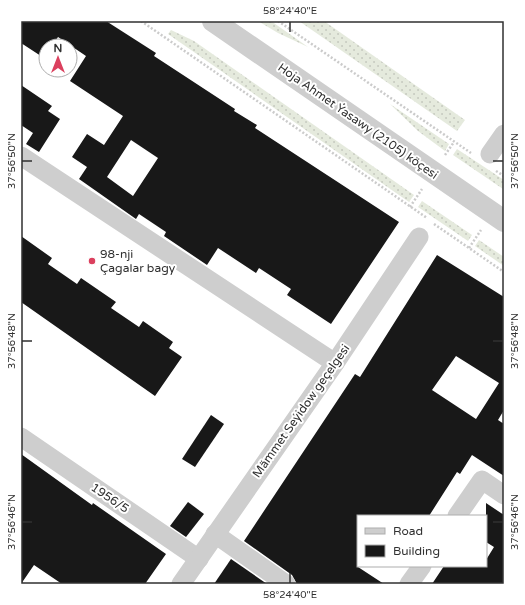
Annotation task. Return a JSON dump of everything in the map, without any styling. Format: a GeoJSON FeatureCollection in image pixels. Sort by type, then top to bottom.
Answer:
{"type":"FeatureCollection","features":[{"type":"Feature","properties":{"kind":"street","name":"Hoja Ahmet Ýasawy (2105) köçesi"},"geometry":{"type":"LineString","coordinates":[[213,21],[504,221]]}},
{"type":"Feature","properties":{"kind":"street"},"geometry":{"type":"LineString","coordinates":[[485,159],[504,134]]}},
{"type":"Feature","properties":{"kind":"street"},"geometry":{"type":"LineString","coordinates":[[21,156],[335,363]]}},
{"type":"Feature","properties":{"kind":"street","name":"Mämmet Seýidow geçelgesi"},"geometry":{"type":"LineString","coordinates":[[181,584],[335,363],[419,237]]}},
{"type":"Feature","properties":{"kind":"street","name":"1956/5"},"geometry":{"type":"LineString","coordinates":[[21,437],[199,559]]}},
{"type":"Feature","properties":{"kind":"street"},"geometry":{"type":"LineString","coordinates":[[458,515],[482,480],[504,495]]}},
{"type":"Feature","properties":{"kind":"street"},"geometry":{"type":"LineString","coordinates":[[215,534],[286,584]]}},
{"type":"Feature","properties":{"kind":"street"},"geometry":{"type":"LineString","coordinates":[[409,584],[421,567]]}},
{"type":"Feature","properties":{"kind":"path"},"geometry":{"type":"LineString","coordinates":[[141,21],[504,272]]}},
{"type":"Feature","properties":{"kind":"path"},"geometry":{"type":"LineString","coordinates":[[278,21],[485,159],[504,176]]}},
{"type":"Feature","properties":{"kind":"shaded area"},"geometry":{"type":"Polygon","coordinates":[[[258,21],[271,21],[308,47],[278,33],[258,21]]]}},
{"type":"Feature","properties":{"kind":"shaded area"},"geometry":{"type":"Polygon","coordinates":[[[299,21],[324,21],[465,120],[457,131],[299,21]]]}},
{"type":"Feature","properties":{"kind":"shaded area"},"geometry":{"type":"Polygon","coordinates":[[[171,30],[194,41],[414,195],[409,202],[168,34],[171,30]]]}},
{"type":"Feature","properties":{"kind":"shaded area"},"geometry":{"type":"Polygon","coordinates":[[[390,104],[449,144],[445,151],[418,131],[390,104]]]}},
{"type":"Feature","properties":{"kind":"shaded area"},"geometry":{"type":"Polygon","coordinates":[[[457,149],[504,180],[503,189],[453,155],[457,149]]]}},
{"type":"Feature","properties":{"kind":"shaded area"},"geometry":{"type":"Polygon","coordinates":[[[422,201],[472,235],[468,241],[418,207],[422,201]]]}},
{"type":"Feature","properties":{"kind":"shaded area"},"geometry":{"type":"Polygon","coordinates":[[[479,240],[504,257],[504,266],[475,246],[479,240]]]}},
{"type":"Feature","properties":{"kind":"building"},"geometry":{"type":"Polygon","coordinates":[[[21,21],[106,21],[156,53],[154,56],[235,109],[234,111],[257,125],[255,128],[399,222],[331,324],[287,295],[291,289],[259,268],[256,273],[218,248],[207,265],[164,236],[166,232],[139,214],[136,219],[79,179],[87,167],[72,157],[87,134],[104,145],[123,116],[70,81],[72,78],[78,78],[78,68],[86,56],[78,51],[78,38],[38,38],[38,54],[21,43],[21,21]],[[131,140],[107,177],[133,196],[158,158],[131,140]]]}},
{"type":"Feature","properties":{"kind":"building"},"geometry":{"type":"Polygon","coordinates":[[[21,85],[52,106],[48,111],[60,119],[39,152],[26,144],[33,133],[21,125],[21,85]]]}},
{"type":"Feature","properties":{"kind":"building"},"geometry":{"type":"Polygon","coordinates":[[[21,236],[52,258],[48,264],[77,284],[81,278],[116,302],[111,308],[139,327],[143,321],[173,342],[169,348],[182,357],[155,396],[21,302],[21,236]]]}},
{"type":"Feature","properties":{"kind":"building"},"geometry":{"type":"Polygon","coordinates":[[[437,255],[504,297],[504,410],[498,420],[504,424],[504,476],[472,455],[460,474],[457,472],[430,515],[357,515],[357,567],[384,584],[297,584],[292,575],[244,541],[355,374],[360,377],[437,255]],[[456,356],[432,390],[476,419],[499,383],[456,356]]]}},
{"type":"Feature","properties":{"kind":"building"},"geometry":{"type":"Polygon","coordinates":[[[211,415],[224,424],[195,467],[182,459],[211,415]]]}},
{"type":"Feature","properties":{"kind":"building"},"geometry":{"type":"Polygon","coordinates":[[[21,454],[92,505],[93,503],[166,554],[145,584],[62,584],[34,565],[21,584],[21,454]]]}},
{"type":"Feature","properties":{"kind":"building"},"geometry":{"type":"Polygon","coordinates":[[[188,502],[204,514],[186,537],[170,526],[188,502]]]}},
{"type":"Feature","properties":{"kind":"building"},"geometry":{"type":"Polygon","coordinates":[[[486,503],[504,515],[504,584],[432,584],[443,567],[487,567],[487,558],[494,547],[487,543],[486,503]]]}},
{"type":"Feature","properties":{"kind":"building"},"geometry":{"type":"Polygon","coordinates":[[[231,559],[267,584],[214,584],[231,559]]]}},
{"type":"Feature","properties":{"kind":"place","name":"98-nji Çagalar bagy"},"geometry":{"type":"Point","coordinates":[92,261]}}]}
